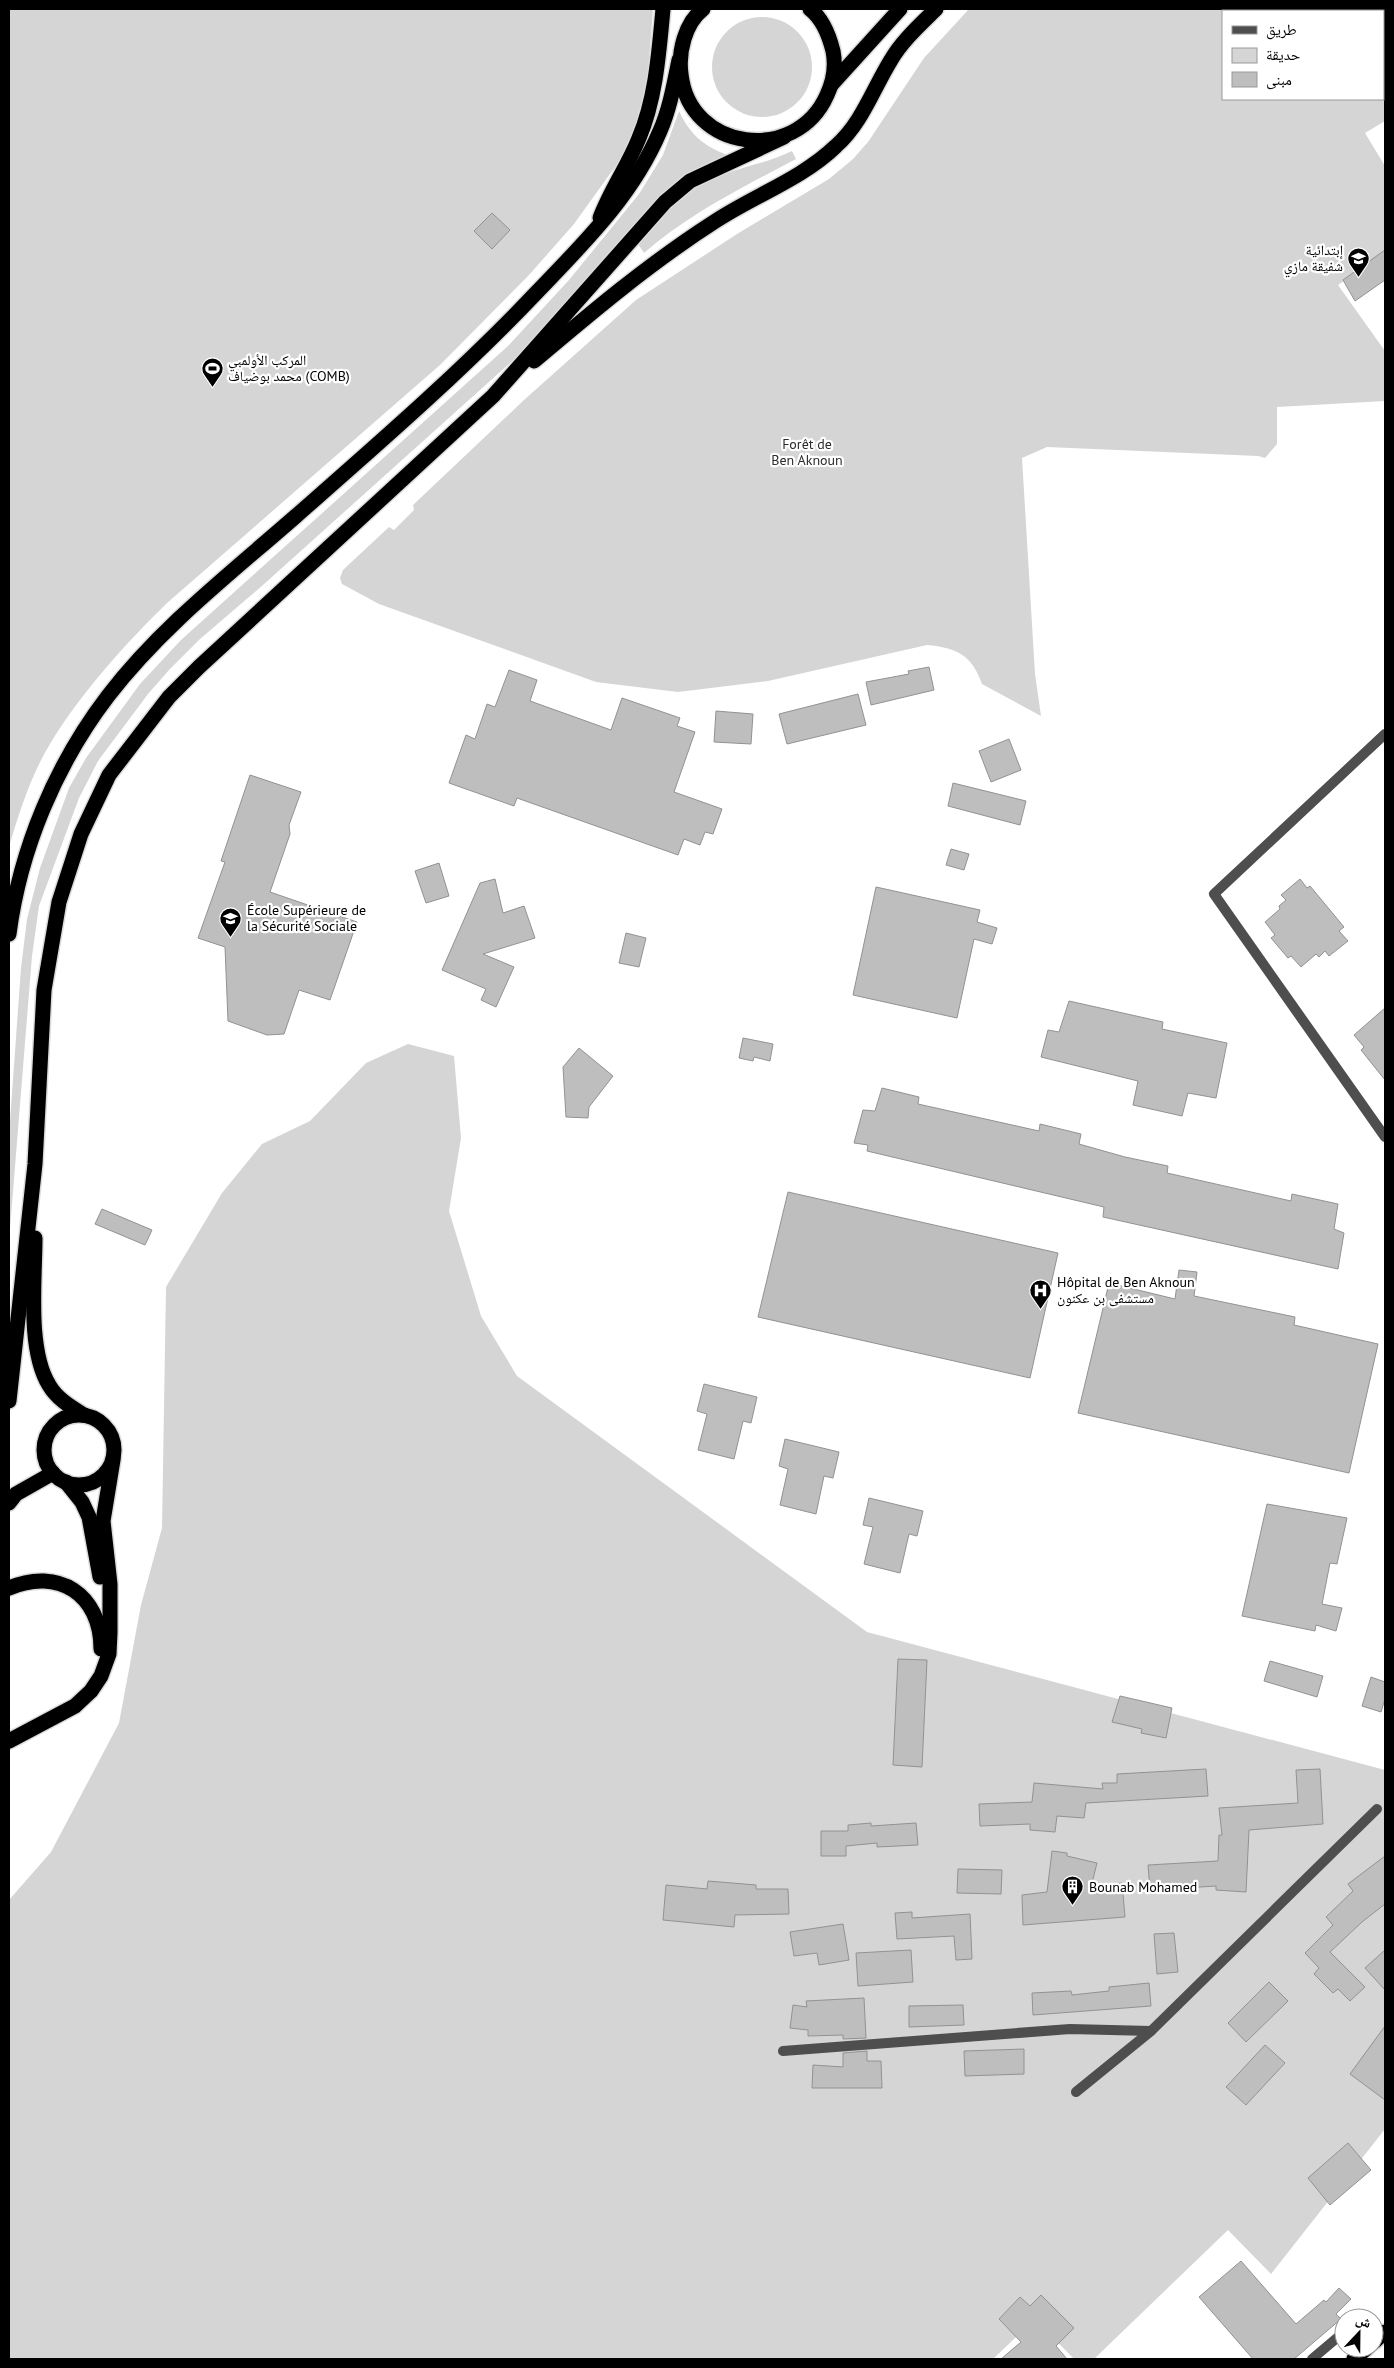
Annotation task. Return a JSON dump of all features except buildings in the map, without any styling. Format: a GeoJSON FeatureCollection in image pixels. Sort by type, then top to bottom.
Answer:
{"type":"FeatureCollection","features":[{"type":"Feature","properties":{"kind":"highway"},"geometry":{"type":"LineString","coordinates":[[595,230],[613,187],[638,140],[645,122],[660,46],[663,9]]}},
{"type":"Feature","properties":{"kind":"highway"},"geometry":{"type":"LineString","coordinates":[[9,934],[22,869],[49,796],[74,747],[108,696],[183,615],[452,378],[489,343],[595,230],[627,190],[657,138],[668,112],[685,34],[704,9]]}},
{"type":"Feature","properties":{"kind":"highway"},"geometry":{"type":"LineString","coordinates":[[493,396],[672,195],[690,181],[806,125],[822,106],[832,84],[835,59],[828,34],[815,13],[810,9]]}},
{"type":"Feature","properties":{"kind":"highway"},"geometry":{"type":"LineString","coordinates":[[832,84],[900,9]]}},
{"type":"Feature","properties":{"kind":"highway"},"geometry":{"type":"LineString","coordinates":[[9,1741],[68,1710],[91,1691],[101,1676],[108,1654],[110,1584],[103,1521],[114,1448],[112,1436],[105,1426],[96,1419],[84,1415],[55,1394],[48,1384],[39,1360],[35,1326],[35,1164],[44,990],[51,942],[59,902],[69,867],[81,834],[109,775],[150,720],[185,681],[493,396],[598,308],[680,244],[719,218],[786,181],[829,154],[848,135],[858,120],[892,58],[936,9]]}},
{"type":"Feature","properties":{"kind":"highway"},"geometry":{"type":"LineString","coordinates":[[679,60],[682,85],[693,108],[711,126],[734,138],[759,142],[784,137]]}},
{"type":"Feature","properties":{"kind":"highway"},"geometry":{"type":"LineString","coordinates":[[9,1401],[35,1164]]}},
{"type":"Feature","properties":{"kind":"highway"},"geometry":{"type":"LineString","coordinates":[[84,1415],[73,1415],[63,1418],[48,1433],[45,1443],[45,1454],[48,1464],[82,1502],[89,1517],[101,1585],[109,1601]]}},
{"type":"Feature","properties":{"kind":"highway"},"geometry":{"type":"LineString","coordinates":[[9,1503],[16,1494],[59,1477],[77,1484],[88,1483],[99,1478],[108,1470],[113,1460]]}},
{"type":"Feature","properties":{"kind":"highway"},"geometry":{"type":"LineString","coordinates":[[9,1588],[31,1580],[53,1580],[69,1587],[84,1599],[94,1614],[100,1631],[99,1664],[91,1691]]}},
{"type":"Feature","properties":{"kind":"street"},"geometry":{"type":"LineString","coordinates":[[1383,1130],[1214,894],[1385,734]]}},
{"type":"Feature","properties":{"kind":"street"},"geometry":{"type":"LineString","coordinates":[[1076,2092],[1151,2031],[1377,1809]]}},
{"type":"Feature","properties":{"kind":"street"},"geometry":{"type":"LineString","coordinates":[[783,2051],[1070,2029],[1151,2031]]}},
{"type":"Feature","properties":{"kind":"street"},"geometry":{"type":"LineString","coordinates":[[1312,2359],[1334,2340]]}},
{"type":"Feature","properties":{"kind":"green space","name":"المركب الأولمبي محمد بوضياف (COMB)"},"geometry":{"type":"Polygon","coordinates":[[[9,9],[653,9],[647,86],[643,109],[625,153],[574,224],[529,275],[440,365],[167,603],[120,652],[75,706],[43,756],[26,794],[9,847],[9,9]]]}},
{"type":"Feature","properties":{"kind":"green space","name":"Forêt de Ben Aknoun"},"geometry":{"type":"Polygon","coordinates":[[[969,9],[1385,9],[1385,121],[1365,133],[1385,166],[1385,251],[1338,285],[1385,351],[1385,401],[1277,407],[1277,444],[1265,458],[1258,456],[1047,447],[1022,458],[1035,674],[1041,716],[982,684],[978,674],[968,660],[955,651],[938,646],[927,645],[768,681],[678,692],[596,682],[379,604],[342,584],[340,578],[343,570],[389,527],[394,530],[414,510],[413,505],[524,400],[636,300],[737,234],[829,179],[853,159],[868,142],[924,58],[969,9]]]}},
{"type":"Feature","properties":{"kind":"green space"},"geometry":{"type":"Polygon","coordinates":[[[762,17],[781,21],[798,31],[808,48],[812,67],[808,86],[798,103],[781,113],[762,117],[743,113],[726,103],[716,86],[712,67],[716,48],[726,31],[743,21],[762,17]]]}},
{"type":"Feature","properties":{"kind":"green space"},"geometry":{"type":"Polygon","coordinates":[[[679,111],[698,138],[719,152],[728,155],[687,174],[667,189],[520,354],[263,585],[200,639],[169,670],[148,694],[98,761],[79,798],[39,906],[32,956],[9,1241],[9,1135],[21,968],[27,919],[40,868],[69,788],[86,758],[140,684],[181,640],[508,346],[569,280],[639,194],[663,155],[679,111]]]}},
{"type":"Feature","properties":{"kind":"green space"},"geometry":{"type":"Polygon","coordinates":[[[792,151],[796,159],[698,214],[644,253],[638,244],[673,206],[693,189],[716,177],[792,151]]]}},
{"type":"Feature","properties":{"kind":"green space"},"geometry":{"type":"Polygon","coordinates":[[[408,1044],[454,1056],[461,1138],[449,1211],[481,1316],[517,1376],[867,1632],[1385,1770],[1385,2129],[1271,2274],[1228,2230],[1094,2359],[1074,2359],[1035,2319],[993,2359],[9,2359],[9,1900],[51,1852],[119,1723],[141,1605],[162,1528],[166,1287],[222,1193],[262,1144],[310,1121],[366,1063],[408,1044]]]}},
{"type":"Feature","properties":{"kind":"place","name":"إبتدائية شفيقة مازي"},"geometry":{"type":"Point","coordinates":[1359,277]}},
{"type":"Feature","properties":{"kind":"place","name":"المركب الأولمبي محمد بوضياف (COMB)"},"geometry":{"type":"Point","coordinates":[212,387]}},
{"type":"Feature","properties":{"kind":"place","name":"École Supérieure de la Sécurité Sociale"},"geometry":{"type":"Point","coordinates":[231,937]}},
{"type":"Feature","properties":{"kind":"place","name":"Hôpital de Ben Aknoun مستشفى بن عكنون"},"geometry":{"type":"Point","coordinates":[1041,1309]}},
{"type":"Feature","properties":{"kind":"place","name":"Bounab Mohamed"},"geometry":{"type":"Point","coordinates":[1073,1906]}}]}
